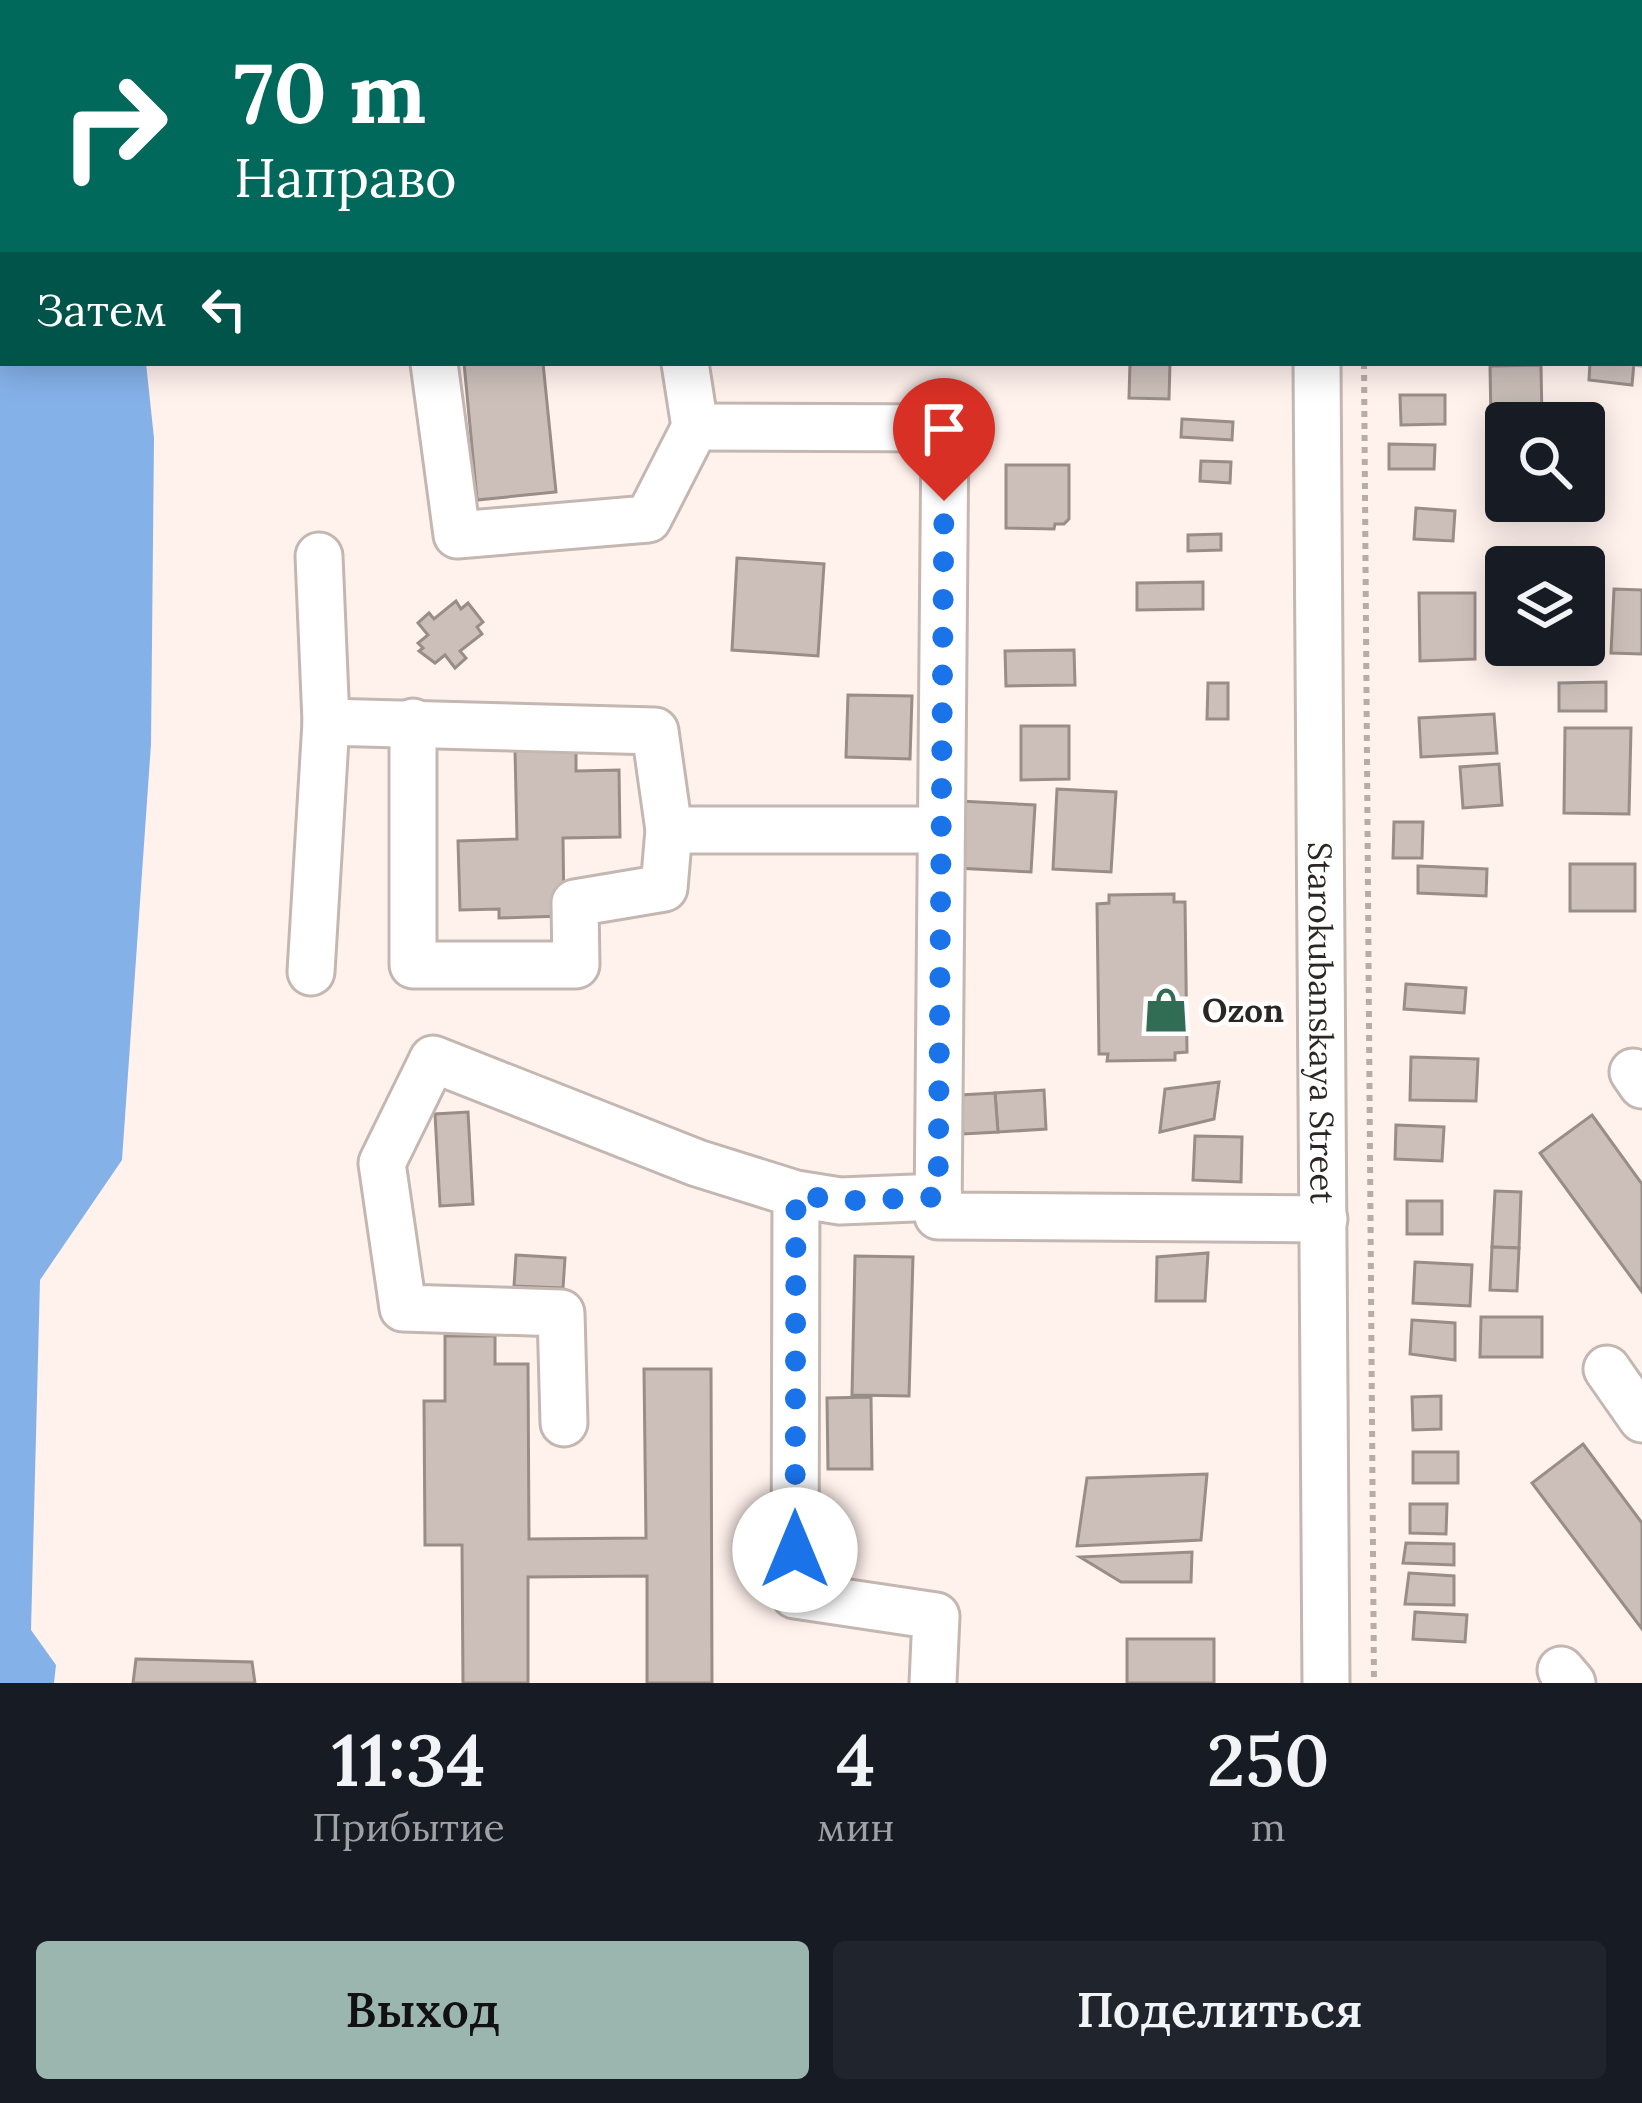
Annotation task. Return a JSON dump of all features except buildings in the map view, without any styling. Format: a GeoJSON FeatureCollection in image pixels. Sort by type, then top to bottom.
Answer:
{"type":"FeatureCollection","features":[{"type":"Feature","properties":{"kind":"street"},"geometry":{"type":"LineString","coordinates":[[434,366],[457,535],[648,519],[695,427],[685,366]]}},
{"type":"Feature","properties":{"kind":"street","name":"Starokubanskaya Street"},"geometry":{"type":"LineString","coordinates":[[1317,366],[1326,1683]]}},
{"type":"Feature","properties":{"kind":"street"},"geometry":{"type":"LineString","coordinates":[[695,427],[945,428],[938,1216],[1324,1219]]}},
{"type":"Feature","properties":{"kind":"street"},"geometry":{"type":"LineString","coordinates":[[311,972],[326,722],[319,556]]}},
{"type":"Feature","properties":{"kind":"street"},"geometry":{"type":"LineString","coordinates":[[326,722],[412,722],[655,730],[669,830],[664,888],[575,903],[576,965],[413,965],[412,722]]}},
{"type":"Feature","properties":{"kind":"street"},"geometry":{"type":"LineString","coordinates":[[669,830],[941,830]]}},
{"type":"Feature","properties":{"kind":"street"},"geometry":{"type":"LineString","coordinates":[[564,1423],[561,1313],[403,1308],[382,1163],[433,1058],[697,1163],[796,1194],[840,1201],[938,1197]]}},
{"type":"Feature","properties":{"kind":"street"},"geometry":{"type":"LineString","coordinates":[[796,1194],[795,1595],[936,1616],[933,1683]]}},
{"type":"Feature","properties":{"kind":"street"},"geometry":{"type":"LineString","coordinates":[[1607,1369],[1642,1419]]}},
{"type":"Feature","properties":{"kind":"path"},"geometry":{"type":"LineString","coordinates":[[1364,366],[1374,1683]]}},
{"type":"Feature","properties":{"kind":"water"},"geometry":{"type":"Polygon","coordinates":[[[0,366],[146,366],[154,438],[151,744],[122,1160],[40,1280],[31,1630],[56,1665],[54,1683],[0,1683],[0,366]]]}},
{"type":"Feature","properties":{"kind":"place","name":"Ozon"},"geometry":{"type":"Point","coordinates":[1166,1010]}},
{"type":"Feature","properties":{"kind":"route"},"geometry":{"type":"LineString","coordinates":[[795,1550],[796,1194],[840,1201],[938,1197],[944,501]]}}]}
